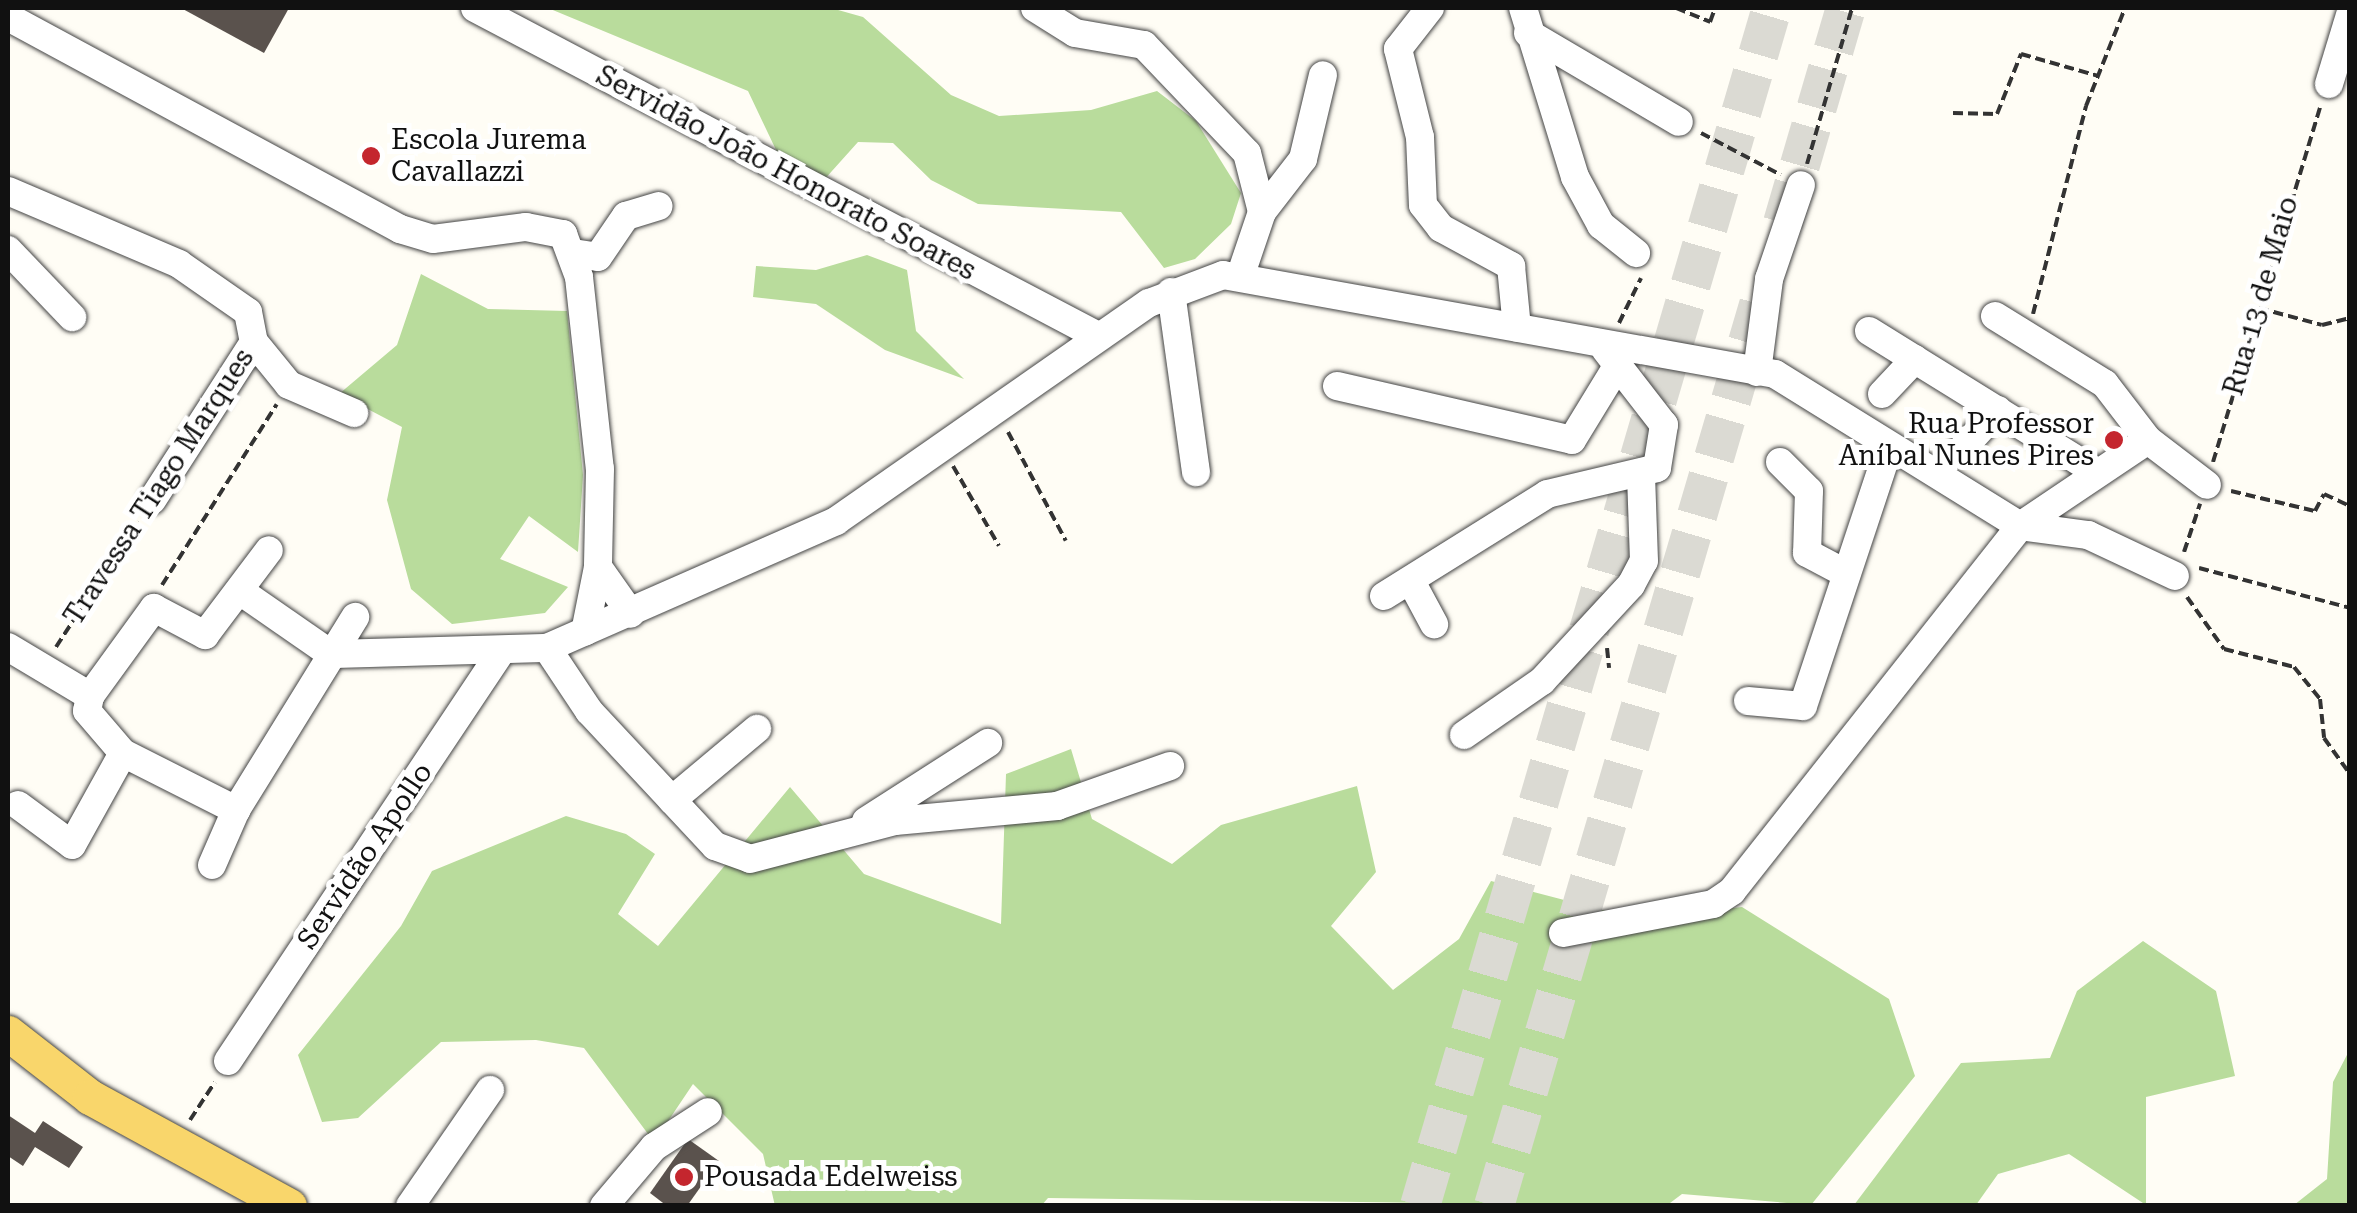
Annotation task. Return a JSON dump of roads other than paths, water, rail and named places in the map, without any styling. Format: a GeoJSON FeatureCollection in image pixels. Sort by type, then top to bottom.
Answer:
{"type":"FeatureCollection","features":[{"type":"Feature","properties":{"kind":"main road"},"geometry":{"type":"LineString","coordinates":[[8,1034],[74,1087],[289,1206]]}},
{"type":"Feature","properties":{"kind":"street","name":"Servidão João Honorato Soares"},"geometry":{"type":"LineString","coordinates":[[474,8],[1098,336]]}},
{"type":"Feature","properties":{"kind":"street"},"geometry":{"type":"LineString","coordinates":[[1035,8],[1075,33],[1161,56],[1247,154],[1262,212]]}},
{"type":"Feature","properties":{"kind":"street"},"geometry":{"type":"LineString","coordinates":[[1430,8],[1398,50],[1420,136],[1423,204],[1442,228],[1511,266],[1517,328]]}},
{"type":"Feature","properties":{"kind":"street"},"geometry":{"type":"LineString","coordinates":[[2328,84],[2350,15]]}},
{"type":"Feature","properties":{"kind":"street"},"geometry":{"type":"LineString","coordinates":[[8,18],[400,230],[433,239],[526,227],[563,234],[572,254],[598,438],[598,567],[585,632]]}},
{"type":"Feature","properties":{"kind":"street"},"geometry":{"type":"LineString","coordinates":[[1526,20],[1679,122]]}},
{"type":"Feature","properties":{"kind":"street"},"geometry":{"type":"LineString","coordinates":[[1526,20],[1575,177],[1601,225],[1636,253]]}},
{"type":"Feature","properties":{"kind":"street"},"geometry":{"type":"LineString","coordinates":[[1242,274],[1262,212],[1303,159],[1322,75]]}},
{"type":"Feature","properties":{"kind":"street"},"geometry":{"type":"LineString","coordinates":[[1757,372],[1769,279],[1801,185]]}},
{"type":"Feature","properties":{"kind":"street","name":"Travessa Tiago Marques"},"geometry":{"type":"LineString","coordinates":[[8,191],[150,250],[242,302],[254,342],[152,500]]}},
{"type":"Feature","properties":{"kind":"street"},"geometry":{"type":"LineString","coordinates":[[572,254],[598,257],[626,216],[658,206]]}},
{"type":"Feature","properties":{"kind":"street"},"geometry":{"type":"LineString","coordinates":[[8,250],[72,317]]}},
{"type":"Feature","properties":{"kind":"street"},"geometry":{"type":"LineString","coordinates":[[240,591],[331,654],[547,648],[836,521],[946,453],[1098,336],[1171,292],[1242,274],[1517,328],[1612,356],[1757,372],[1793,380],[1889,448],[2020,526],[2088,535],[2178,569]]}},
{"type":"Feature","properties":{"kind":"street"},"geometry":{"type":"LineString","coordinates":[[1171,292],[1196,472]]}},
{"type":"Feature","properties":{"kind":"street"},"geometry":{"type":"LineString","coordinates":[[1995,316],[2025,340],[2105,384],[2148,440],[2206,485]]}},
{"type":"Feature","properties":{"kind":"street"},"geometry":{"type":"LineString","coordinates":[[1869,330],[2093,470]]}},
{"type":"Feature","properties":{"kind":"street"},"geometry":{"type":"LineString","coordinates":[[254,342],[289,385],[354,413]]}},
{"type":"Feature","properties":{"kind":"street"},"geometry":{"type":"LineString","coordinates":[[1337,386],[1572,440],[1612,356]]}},
{"type":"Feature","properties":{"kind":"street"},"geometry":{"type":"LineString","coordinates":[[1384,596],[1547,494],[1641,476],[1665,458],[1668,436],[1612,356]]}},
{"type":"Feature","properties":{"kind":"street"},"geometry":{"type":"LineString","coordinates":[[1882,394],[1915,359]]}},
{"type":"Feature","properties":{"kind":"street"},"geometry":{"type":"LineString","coordinates":[[1962,448],[1998,410]]}},
{"type":"Feature","properties":{"kind":"street"},"geometry":{"type":"LineString","coordinates":[[1562,934],[1713,904],[1732,891],[2020,526],[2093,470],[2148,440]]}},
{"type":"Feature","properties":{"kind":"street"},"geometry":{"type":"LineString","coordinates":[[1748,701],[1804,706],[1889,448]]}},
{"type":"Feature","properties":{"kind":"street"},"geometry":{"type":"LineString","coordinates":[[1780,462],[1809,491],[1807,553],[1845,573]]}},
{"type":"Feature","properties":{"kind":"street"},"geometry":{"type":"LineString","coordinates":[[1464,735],[1542,681],[1631,585],[1644,561],[1641,476]]}},
{"type":"Feature","properties":{"kind":"street"},"geometry":{"type":"LineString","coordinates":[[236,810],[124,753],[87,711],[90,696],[154,608],[202,637],[269,550]]}},
{"type":"Feature","properties":{"kind":"street"},"geometry":{"type":"LineString","coordinates":[[598,567],[631,614]]}},
{"type":"Feature","properties":{"kind":"street"},"geometry":{"type":"LineString","coordinates":[[1412,582],[1434,624]]}},
{"type":"Feature","properties":{"kind":"street"},"geometry":{"type":"LineString","coordinates":[[212,865],[236,810],[355,617]]}},
{"type":"Feature","properties":{"kind":"street"},"geometry":{"type":"LineString","coordinates":[[8,647],[90,696]]}},
{"type":"Feature","properties":{"kind":"street"},"geometry":{"type":"LineString","coordinates":[[547,648],[589,710],[715,846],[750,859],[852,829],[1057,806],[1170,766]]}},
{"type":"Feature","properties":{"kind":"street","name":"Servidão Apollo"},"geometry":{"type":"LineString","coordinates":[[228,1061],[501,652]]}},
{"type":"Feature","properties":{"kind":"street"},"geometry":{"type":"LineString","coordinates":[[672,800],[757,728]]}},
{"type":"Feature","properties":{"kind":"street"},"geometry":{"type":"LineString","coordinates":[[852,829],[988,743]]}},
{"type":"Feature","properties":{"kind":"street"},"geometry":{"type":"LineString","coordinates":[[18,804],[72,845],[124,753]]}},
{"type":"Feature","properties":{"kind":"street"},"geometry":{"type":"LineString","coordinates":[[410,1206],[490,1090]]}},
{"type":"Feature","properties":{"kind":"street"},"geometry":{"type":"LineString","coordinates":[[604,1206],[644,1156],[708,1112]]}},
{"type":"Feature","properties":{"kind":"tunnel"},"geometry":{"type":"LineString","coordinates":[[1420,1206],[1772,8]]}},
{"type":"Feature","properties":{"kind":"tunnel"},"geometry":{"type":"LineString","coordinates":[[1783,223],[1846,8]]}},
{"type":"Feature","properties":{"kind":"tunnel"},"geometry":{"type":"LineString","coordinates":[[1494,1206],[1761,298]]}},
{"type":"Feature","properties":{"kind":"place","name":"Escola Jurema Cavallazzi"},"geometry":{"type":"Point","coordinates":[371,156]}},
{"type":"Feature","properties":{"kind":"place","name":"Rua Professor Aníbal Nunes Pires"},"geometry":{"type":"Point","coordinates":[2114,440]}},
{"type":"Feature","properties":{"kind":"place","name":"Pousada Edelweiss"},"geometry":{"type":"Point","coordinates":[684,1177]}}]}
